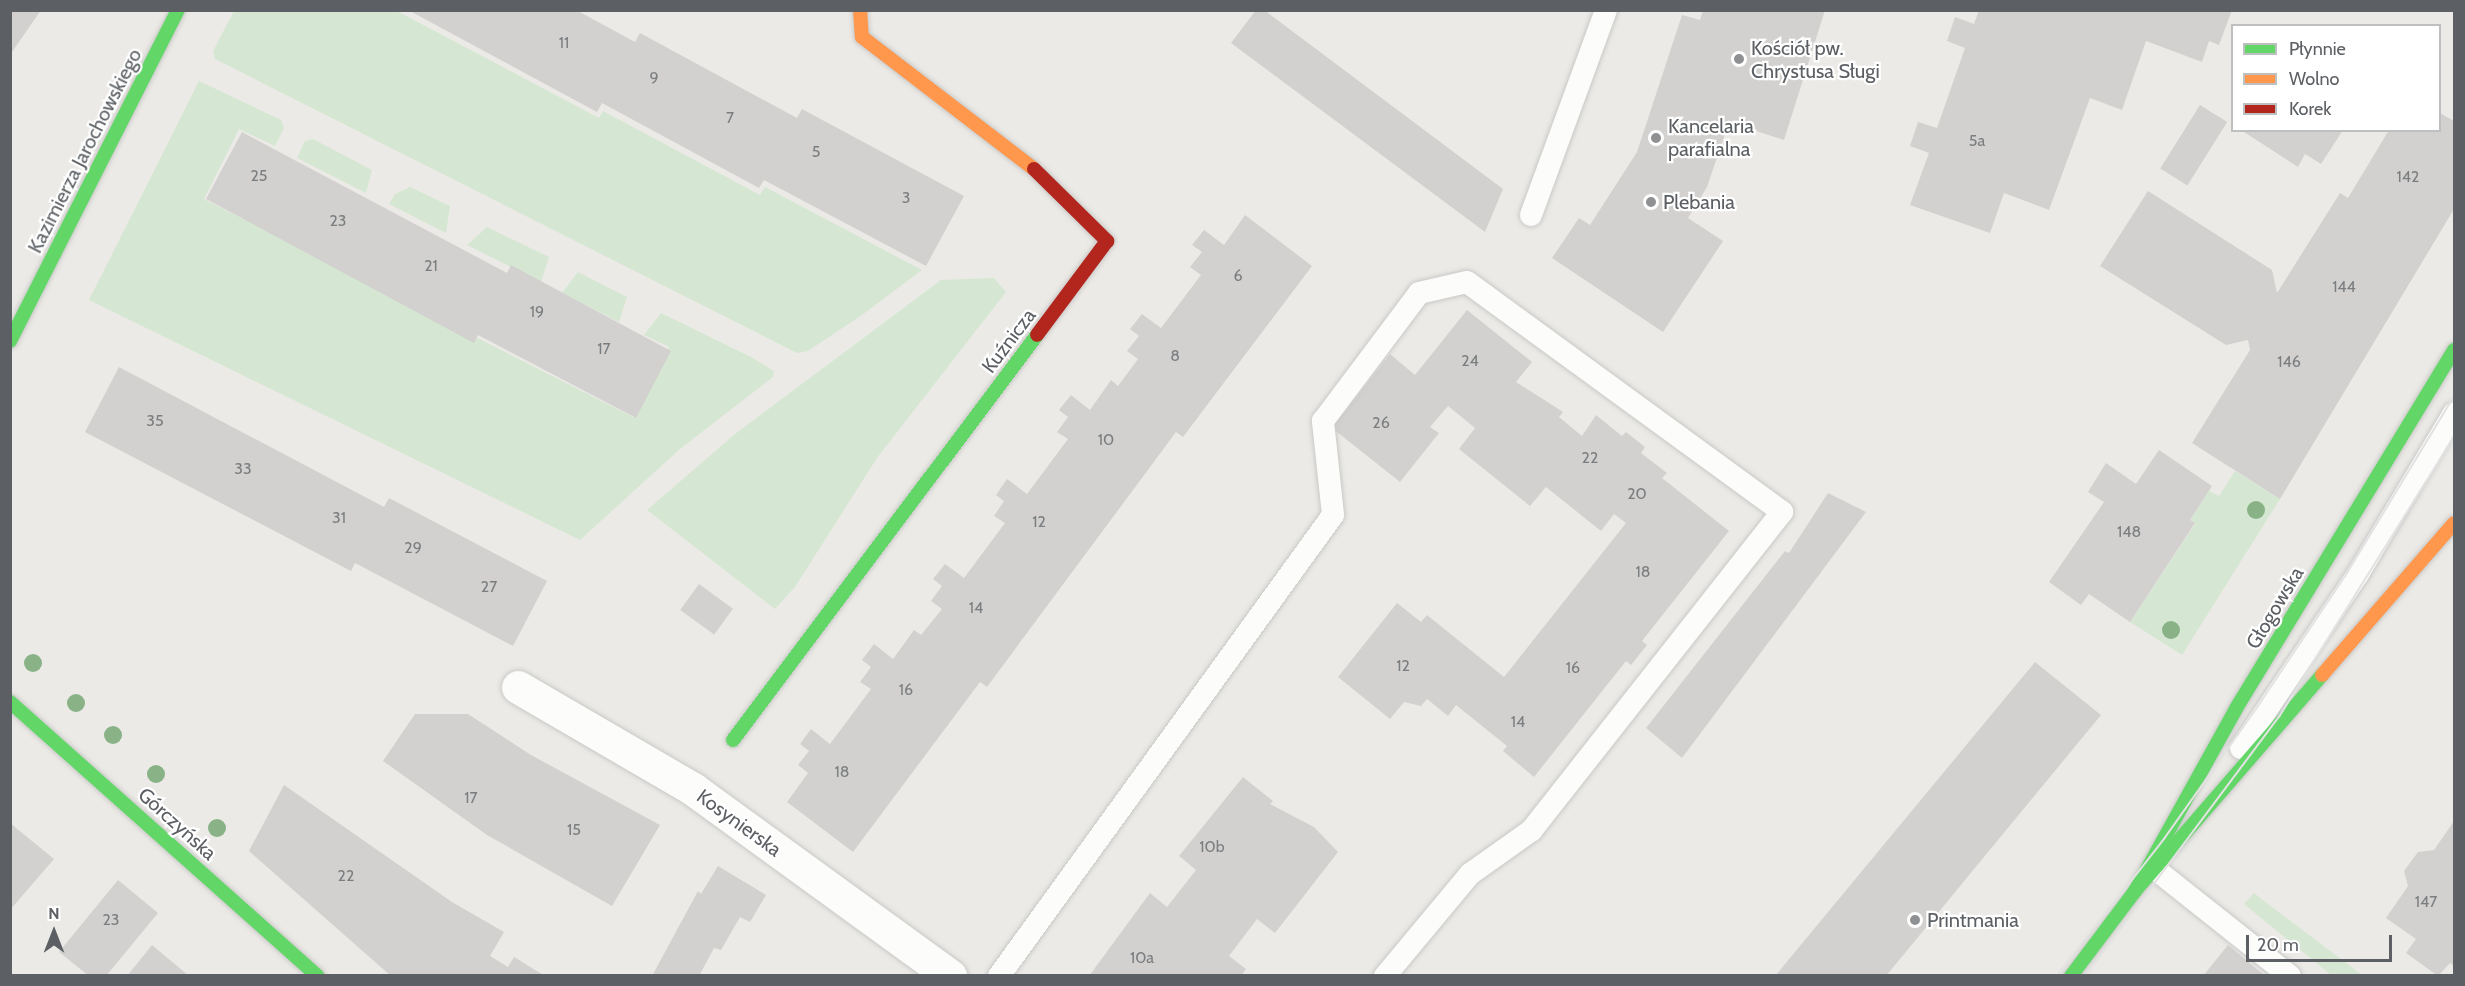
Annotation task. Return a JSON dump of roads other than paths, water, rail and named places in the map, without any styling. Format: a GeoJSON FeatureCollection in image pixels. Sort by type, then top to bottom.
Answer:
{"type":"FeatureCollection","features":[{"type":"Feature","properties":{"kind":"street","name":"Kazimierza Jarochowskiego"},"geometry":{"type":"LineString","coordinates":[[10,341],[178,10]]}},
{"type":"Feature","properties":{"kind":"street","name":"Kuźnicza"},"geometry":{"type":"LineString","coordinates":[[733,740],[1107,241],[1040,174],[862,38],[860,10]]}},
{"type":"Feature","properties":{"kind":"street","name":"Głogowska"},"geometry":{"type":"LineString","coordinates":[[2135,891],[2237,707],[2454,350]]}},
{"type":"Feature","properties":{"kind":"street","name":"Głogowska"},"geometry":{"type":"LineString","coordinates":[[2071,975],[2135,891],[2454,523]]}},
{"type":"Feature","properties":{"kind":"street","name":"Kosynierska"},"geometry":{"type":"LineString","coordinates":[[518,687],[693,789],[950,975]]}},
{"type":"Feature","properties":{"kind":"street","name":"Górczyńska"},"geometry":{"type":"LineString","coordinates":[[10,702],[318,975]]}},
{"type":"Feature","properties":{"kind":"lane"},"geometry":{"type":"LineString","coordinates":[[1531,215],[1606,10]]}},
{"type":"Feature","properties":{"kind":"lane"},"geometry":{"type":"LineString","coordinates":[[999,975],[1333,515],[1323,421],[1419,293],[1467,282],[1782,512],[1532,830],[1470,874],[1385,975]]}},
{"type":"Feature","properties":{"kind":"lane"},"geometry":{"type":"LineString","coordinates":[[2135,891],[2269,709],[2454,413]]}},
{"type":"Feature","properties":{"kind":"lane"},"geometry":{"type":"LineString","coordinates":[[2155,869],[2290,975]]}},
{"type":"Feature","properties":{"kind":"tram line"},"geometry":{"type":"LineString","coordinates":[[2057,976],[2164,839],[2256,709],[2347,573],[2454,396]]}},
{"type":"Feature","properties":{"kind":"tram line"},"geometry":{"type":"LineString","coordinates":[[2085,976],[2279,717],[2454,437]]}},
{"type":"Feature","properties":{"kind":"place","name":"Kościół pw. Chrystusa Sługi"},"geometry":{"type":"Point","coordinates":[1739,59]}},
{"type":"Feature","properties":{"kind":"place","name":"Kancelaria parafialna"},"geometry":{"type":"Point","coordinates":[1656,138]}},
{"type":"Feature","properties":{"kind":"place","name":"Plebania"},"geometry":{"type":"Point","coordinates":[1651,202]}},
{"type":"Feature","properties":{"kind":"place","name":"Printmania"},"geometry":{"type":"Point","coordinates":[1915,920]}}]}
